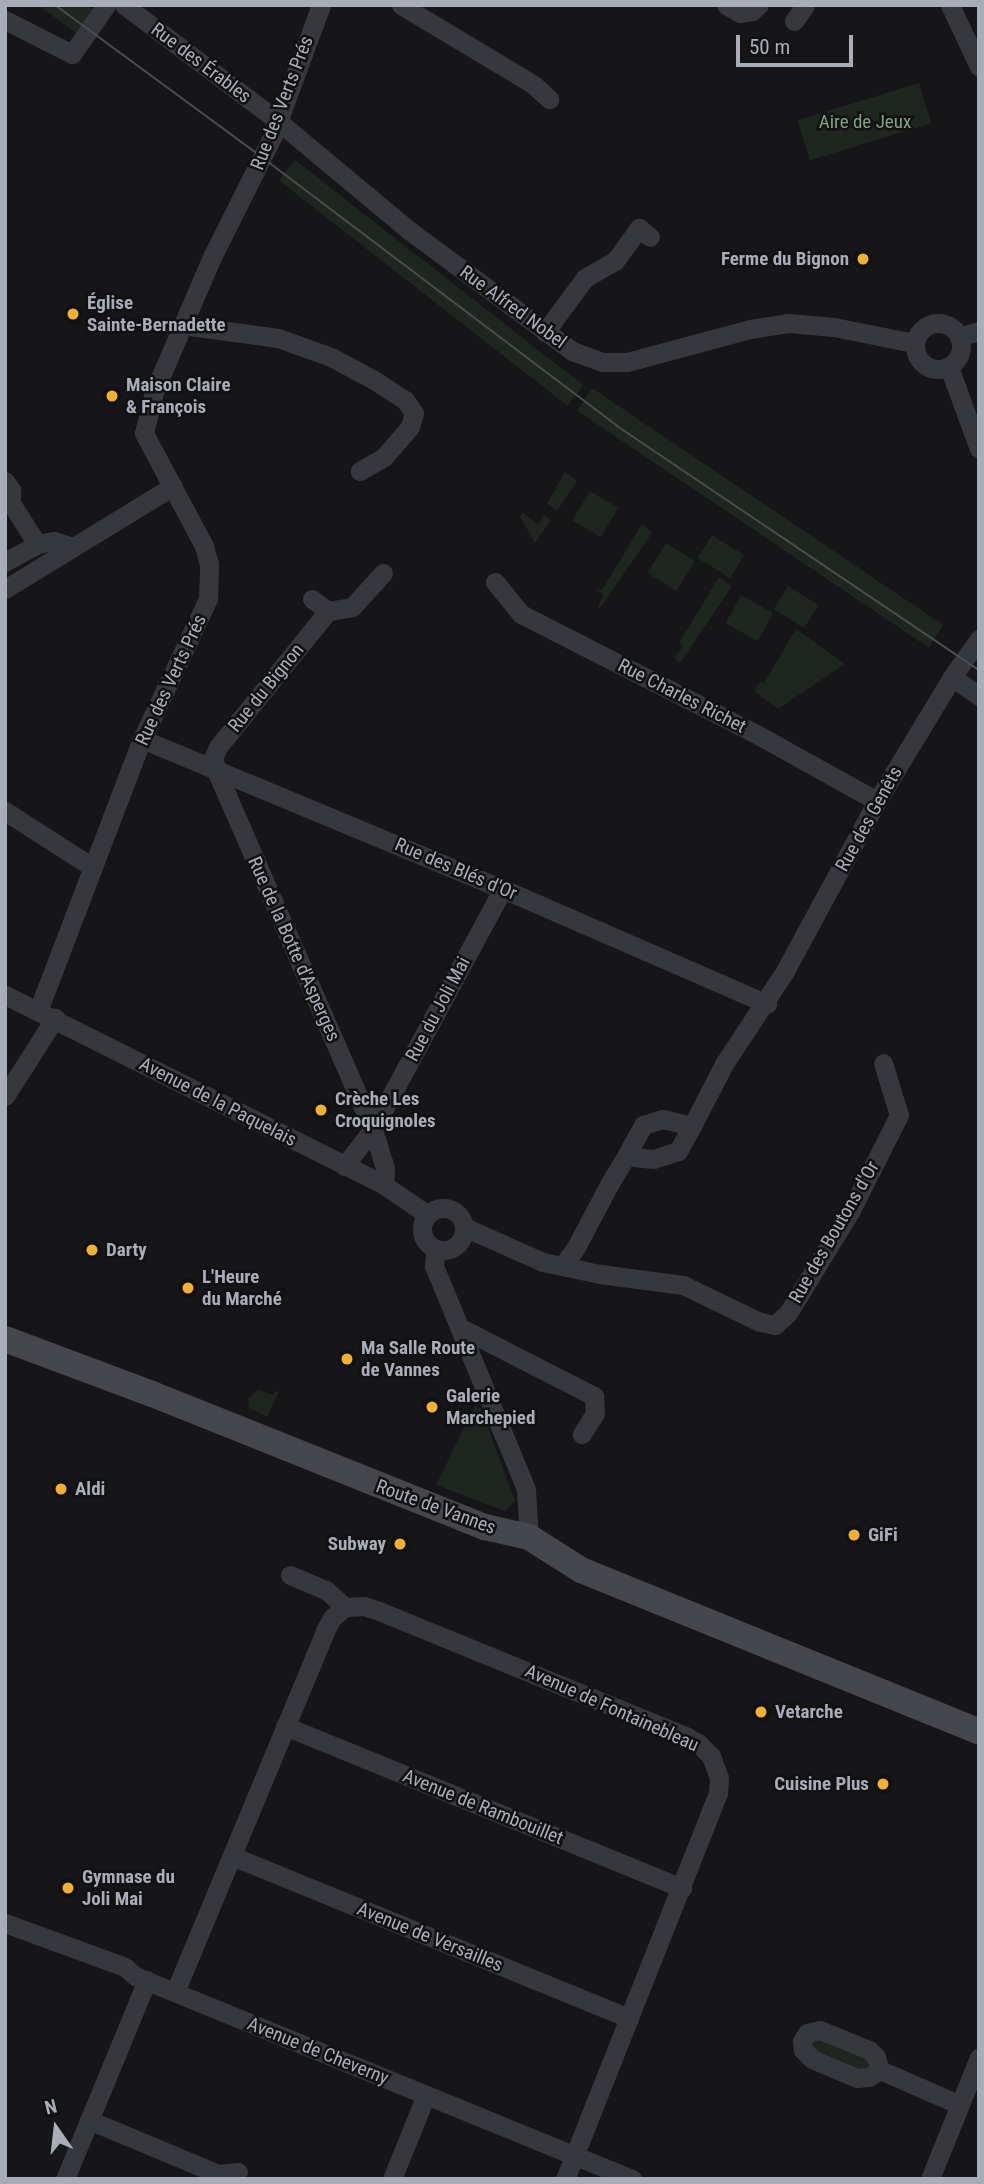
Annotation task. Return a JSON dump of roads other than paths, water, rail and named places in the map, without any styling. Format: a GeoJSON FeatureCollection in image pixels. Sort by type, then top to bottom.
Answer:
{"type":"FeatureCollection","features":[{"type":"Feature","properties":{"kind":"main road","name":"Route de Vannes"},"geometry":{"type":"LineString","coordinates":[[5,1339],[152,1394],[472,1522],[529,1537],[581,1570],[979,1732]]}},
{"type":"Feature","properties":{"kind":"street"},"geometry":{"type":"LineString","coordinates":[[5,20],[72,54],[106,5]]}},
{"type":"Feature","properties":{"kind":"street","name":"Rue des Érables"},"geometry":{"type":"LineString","coordinates":[[124,5],[279,121]]}},
{"type":"Feature","properties":{"kind":"street","name":"Rue des Verts Prés"},"geometry":{"type":"LineString","coordinates":[[5,1096],[47,1015],[92,867],[142,739],[208,599],[211,579],[207,555],[144,433],[155,392],[182,325],[212,257],[259,168],[321,5]]}},
{"type":"Feature","properties":{"kind":"street"},"geometry":{"type":"LineString","coordinates":[[401,5],[534,85],[549,99]]}},
{"type":"Feature","properties":{"kind":"street"},"geometry":{"type":"LineString","coordinates":[[726,5],[740,13],[755,8]]}},
{"type":"Feature","properties":{"kind":"street"},"geometry":{"type":"LineString","coordinates":[[950,5],[979,67]]}},
{"type":"Feature","properties":{"kind":"street","name":"Rue Alfred Nobel"},"geometry":{"type":"LineString","coordinates":[[279,121],[410,231],[544,332],[572,351],[602,362],[652,358],[750,329],[788,323],[834,327],[914,344]]}},
{"type":"Feature","properties":{"kind":"street"},"geometry":{"type":"LineString","coordinates":[[544,332],[586,278],[615,261],[640,229]]}},
{"type":"Feature","properties":{"kind":"street"},"geometry":{"type":"LineString","coordinates":[[934,323],[949,326],[959,337],[961,350],[949,367],[928,368],[917,358],[914,344],[921,330],[934,323]]}},
{"type":"Feature","properties":{"kind":"street"},"geometry":{"type":"LineString","coordinates":[[182,325],[278,338],[331,358],[405,400],[414,413],[411,427],[384,457],[360,471]]}},
{"type":"Feature","properties":{"kind":"street"},"geometry":{"type":"LineString","coordinates":[[959,337],[979,331]]}},
{"type":"Feature","properties":{"kind":"street"},"geometry":{"type":"LineString","coordinates":[[949,367],[979,449]]}},
{"type":"Feature","properties":{"kind":"street"},"geometry":{"type":"LineString","coordinates":[[5,481],[11,490],[11,503],[37,544]]}},
{"type":"Feature","properties":{"kind":"street"},"geometry":{"type":"LineString","coordinates":[[5,589],[173,485]]}},
{"type":"Feature","properties":{"kind":"street"},"geometry":{"type":"LineString","coordinates":[[5,562],[37,544],[54,541],[72,547]]}},
{"type":"Feature","properties":{"kind":"street"},"geometry":{"type":"LineString","coordinates":[[312,599],[328,611],[352,607],[383,573]]}},
{"type":"Feature","properties":{"kind":"street","name":"Rue Charles Richet"},"geometry":{"type":"LineString","coordinates":[[495,582],[521,614],[760,736],[877,802]]}},
{"type":"Feature","properties":{"kind":"street","name":"Rue du Bignon"},"geometry":{"type":"LineString","coordinates":[[215,768],[214,756],[218,747],[328,611]]}},
{"type":"Feature","properties":{"kind":"street","name":"Rue des Genêts"},"geometry":{"type":"LineString","coordinates":[[626,1156],[653,1159],[677,1151],[724,1064],[767,1004],[877,802],[952,677],[979,639]]}},
{"type":"Feature","properties":{"kind":"street"},"geometry":{"type":"LineString","coordinates":[[952,677],[979,696]]}},
{"type":"Feature","properties":{"kind":"street","name":"Rue des Blés d'Or"},"geometry":{"type":"LineString","coordinates":[[142,739],[503,889],[767,1004]]}},
{"type":"Feature","properties":{"kind":"street","name":"Rue de la Botte d'Asperges"},"geometry":{"type":"LineString","coordinates":[[215,768],[373,1129],[385,1168],[384,1185]]}},
{"type":"Feature","properties":{"kind":"street"},"geometry":{"type":"LineString","coordinates":[[5,811],[92,867]]}},
{"type":"Feature","properties":{"kind":"street","name":"Rue du Joli Mai"},"geometry":{"type":"LineString","coordinates":[[373,1129],[503,889]]}},
{"type":"Feature","properties":{"kind":"street","name":"Avenue de la Paquelais"},"geometry":{"type":"LineString","coordinates":[[5,995],[384,1185],[428,1214]]}},
{"type":"Feature","properties":{"kind":"street","name":"Rue des Boutons d'Or"},"geometry":{"type":"LineString","coordinates":[[464,1227],[530,1257],[562,1266],[683,1285],[760,1322],[775,1325],[788,1314],[850,1212],[899,1115],[883,1063]]}},
{"type":"Feature","properties":{"kind":"street"},"geometry":{"type":"LineString","coordinates":[[562,1266],[575,1249],[643,1125],[663,1119],[692,1126]]}},
{"type":"Feature","properties":{"kind":"street"},"geometry":{"type":"LineString","coordinates":[[344,1166],[373,1129]]}},
{"type":"Feature","properties":{"kind":"street"},"geometry":{"type":"LineString","coordinates":[[446,1209],[458,1215],[464,1227],[456,1245],[450,1249],[436,1249],[422,1234],[424,1220],[428,1214],[446,1209]]}},
{"type":"Feature","properties":{"kind":"street"},"geometry":{"type":"LineString","coordinates":[[436,1249],[433,1266],[526,1489],[529,1537]]}},
{"type":"Feature","properties":{"kind":"street"},"geometry":{"type":"LineString","coordinates":[[459,1327],[594,1395],[595,1413],[582,1433]]}},
{"type":"Feature","properties":{"kind":"street"},"geometry":{"type":"LineString","coordinates":[[176,1992],[325,1630],[332,1618],[345,1608],[326,1590],[290,1575]]}},
{"type":"Feature","properties":{"kind":"street","name":"Avenue de Fontainebleau"},"geometry":{"type":"LineString","coordinates":[[345,1608],[364,1606],[379,1611],[698,1742],[706,1749],[717,1770],[718,1793],[565,2179]]}},
{"type":"Feature","properties":{"kind":"street","name":"Avenue de Rambouillet"},"geometry":{"type":"LineString","coordinates":[[285,1727],[681,1888]]}},
{"type":"Feature","properties":{"kind":"street","name":"Avenue de Versailles"},"geometry":{"type":"LineString","coordinates":[[232,1856],[629,2018]]}},
{"type":"Feature","properties":{"kind":"street","name":"Avenue de Cheverny"},"geometry":{"type":"LineString","coordinates":[[5,1923],[85,1951],[147,1980],[632,2179]]}},
{"type":"Feature","properties":{"kind":"street"},"geometry":{"type":"LineString","coordinates":[[65,2179],[147,1980]]}},
{"type":"Feature","properties":{"kind":"street"},"geometry":{"type":"LineString","coordinates":[[930,2179],[979,2057]]}},
{"type":"Feature","properties":{"kind":"street"},"geometry":{"type":"LineString","coordinates":[[880,2070],[960,2105]]}},
{"type":"Feature","properties":{"kind":"street"},"geometry":{"type":"LineString","coordinates":[[392,2179],[426,2095]]}},
{"type":"Feature","properties":{"kind":"street"},"geometry":{"type":"LineString","coordinates":[[89,2120],[218,2174],[238,2172]]}},
{"type":"Feature","properties":{"kind":"tram line"},"geometry":{"type":"LineString","coordinates":[[55,5],[263,158],[617,426],[979,670]]}},
{"type":"Feature","properties":{"kind":"place","name":"Ferme du Bignon"},"geometry":{"type":"Point","coordinates":[863,259]}},
{"type":"Feature","properties":{"kind":"place","name":"Église Sainte-Bernadette"},"geometry":{"type":"Point","coordinates":[73,314]}},
{"type":"Feature","properties":{"kind":"place","name":"Maison Claire & François"},"geometry":{"type":"Point","coordinates":[112,396]}},
{"type":"Feature","properties":{"kind":"place","name":"Crèche Les Croquignoles"},"geometry":{"type":"Point","coordinates":[321,1110]}},
{"type":"Feature","properties":{"kind":"place","name":"Darty"},"geometry":{"type":"Point","coordinates":[92,1250]}},
{"type":"Feature","properties":{"kind":"place","name":"L'Heure du Marché"},"geometry":{"type":"Point","coordinates":[188,1288]}},
{"type":"Feature","properties":{"kind":"place","name":"Ma Salle Route de Vannes"},"geometry":{"type":"Point","coordinates":[347,1359]}},
{"type":"Feature","properties":{"kind":"place","name":"Galerie Marchepied"},"geometry":{"type":"Point","coordinates":[432,1407]}},
{"type":"Feature","properties":{"kind":"place","name":"Aldi"},"geometry":{"type":"Point","coordinates":[61,1489]}},
{"type":"Feature","properties":{"kind":"place","name":"GiFi"},"geometry":{"type":"Point","coordinates":[854,1535]}},
{"type":"Feature","properties":{"kind":"place","name":"Subway"},"geometry":{"type":"Point","coordinates":[400,1544]}},
{"type":"Feature","properties":{"kind":"place","name":"Vetarche"},"geometry":{"type":"Point","coordinates":[761,1712]}},
{"type":"Feature","properties":{"kind":"place","name":"Cuisine Plus"},"geometry":{"type":"Point","coordinates":[883,1784]}},
{"type":"Feature","properties":{"kind":"place","name":"Gymnase du Joli Mai"},"geometry":{"type":"Point","coordinates":[68,1888]}},
{"type":"Feature","properties":{"kind":"park label","name":"Aire de Jeux"},"geometry":{"type":"Point","coordinates":[865,122]}}]}
